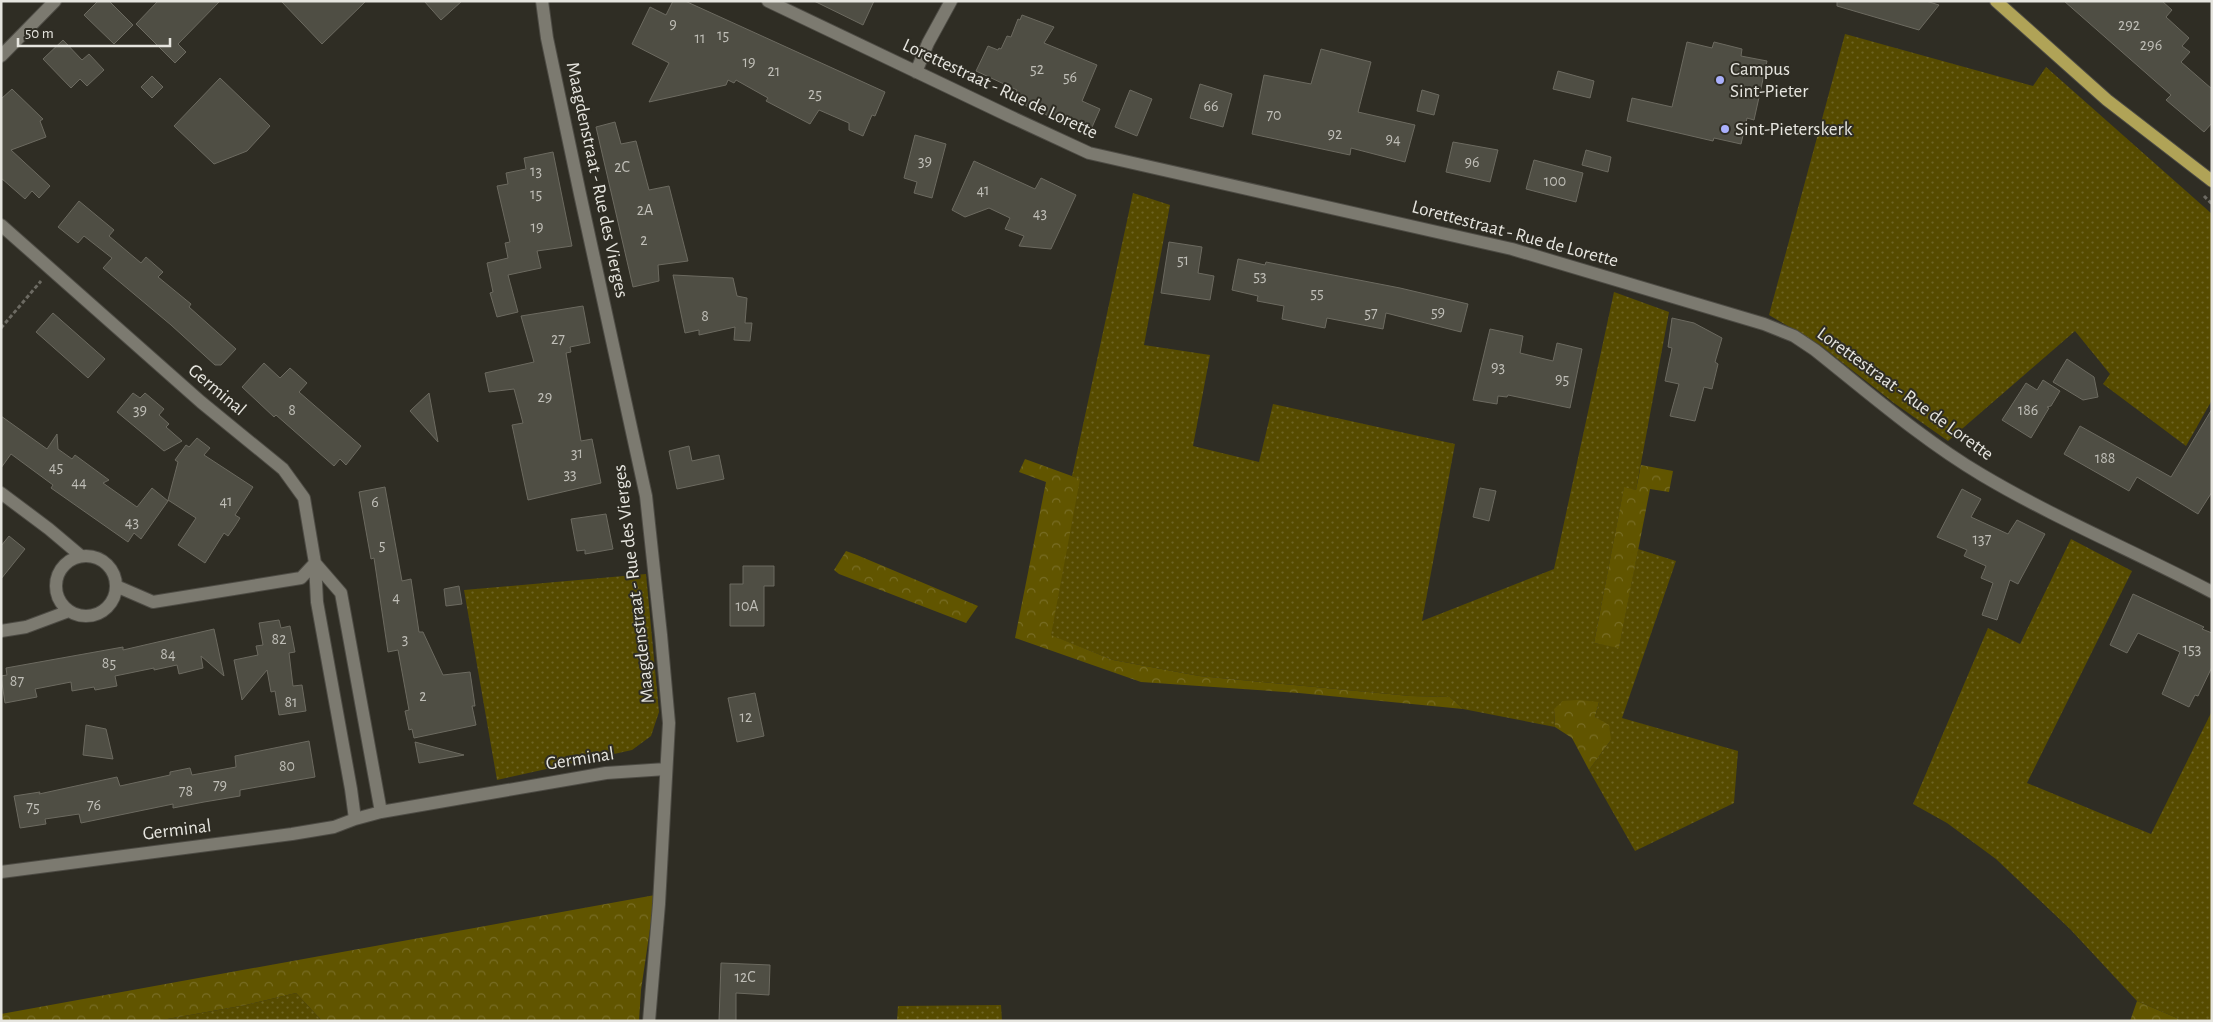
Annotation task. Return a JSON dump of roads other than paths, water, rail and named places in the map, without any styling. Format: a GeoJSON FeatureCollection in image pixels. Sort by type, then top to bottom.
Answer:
{"type":"FeatureCollection","features":[{"type":"Feature","properties":{"kind":"main road"},"geometry":{"type":"LineString","coordinates":[[1996,1],[2107,100],[2212,181]]}},
{"type":"Feature","properties":{"kind":"street"},"geometry":{"type":"LineString","coordinates":[[1,56],[55,1]]}},
{"type":"Feature","properties":{"kind":"street","name":"Maagdenstraat - Rue des Vierges"},"geometry":{"type":"LineString","coordinates":[[542,1],[547,38],[646,496],[669,723],[659,904],[649,1021]]}},
{"type":"Feature","properties":{"kind":"street","name":"Lorettestraat - Rue de Lorette"},"geometry":{"type":"LineString","coordinates":[[768,1],[1067,144],[1106,158],[1512,249],[1764,324],[1794,336],[1815,350],[1938,446],[1980,474],[2014,494],[2212,592]]}},
{"type":"Feature","properties":{"kind":"street"},"geometry":{"type":"LineString","coordinates":[[916,72],[928,43],[951,1]]}},
{"type":"Feature","properties":{"kind":"street","name":"Germinal"},"geometry":{"type":"LineString","coordinates":[[1,225],[194,396],[283,469],[304,498],[315,563],[317,602],[355,818]]}},
{"type":"Feature","properties":{"kind":"street"},"geometry":{"type":"LineString","coordinates":[[1,493],[81,556]]}},
{"type":"Feature","properties":{"kind":"street"},"geometry":{"type":"LineString","coordinates":[[81,556],[92,556],[103,561],[112,569],[116,586],[116,592],[111,603],[103,611],[92,616],[80,616],[69,611],[61,602],[56,592],[57,580],[65,565],[81,556]]}},
{"type":"Feature","properties":{"kind":"street"},"geometry":{"type":"LineString","coordinates":[[116,586],[153,602],[301,578],[315,563],[341,593],[381,812]]}},
{"type":"Feature","properties":{"kind":"street"},"geometry":{"type":"LineString","coordinates":[[1,632],[26,627],[69,611]]}},
{"type":"Feature","properties":{"kind":"street","name":"Germinal"},"geometry":{"type":"LineString","coordinates":[[1,872],[292,834],[334,827],[355,818],[381,812],[606,773],[666,770]]}},
{"type":"Feature","properties":{"kind":"place","name":"Campus Sint-Pieter"},"geometry":{"type":"Point","coordinates":[1720,80]}},
{"type":"Feature","properties":{"kind":"place","name":"Sint-Pieterskerk"},"geometry":{"type":"Point","coordinates":[1725,129]}}]}
